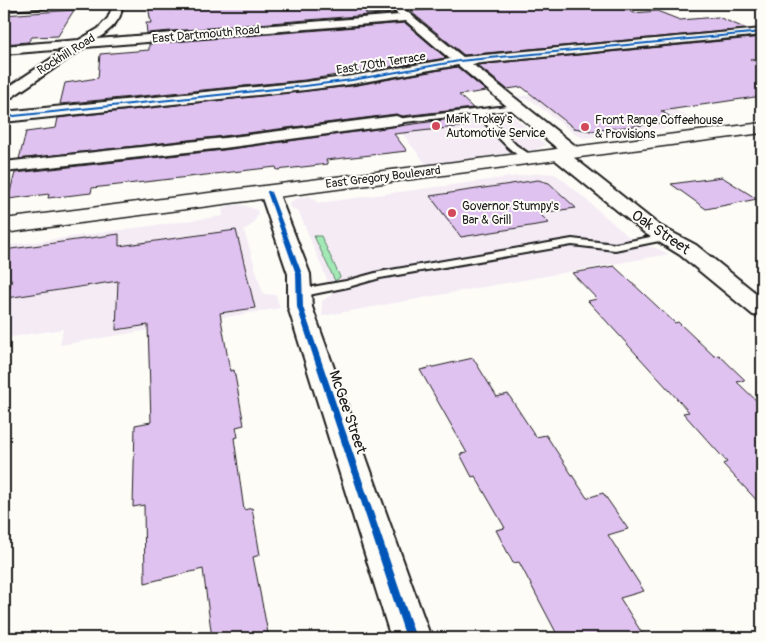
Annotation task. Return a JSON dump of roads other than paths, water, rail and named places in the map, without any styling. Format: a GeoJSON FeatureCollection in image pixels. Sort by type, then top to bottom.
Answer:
{"type":"FeatureCollection","features":[{"type":"Feature","properties":{"kind":"main road","name":"East Gregory Boulevard"},"geometry":{"type":"LineString","coordinates":[[4,226],[762,128]]}},
{"type":"Feature","properties":{"kind":"street"},"geometry":{"type":"LineString","coordinates":[[4,7],[56,4]]}},
{"type":"Feature","properties":{"kind":"street","name":"Rockhill Road"},"geometry":{"type":"LineString","coordinates":[[4,96],[102,31],[113,19],[117,8],[116,4]]}},
{"type":"Feature","properties":{"kind":"street","name":"Oak Street"},"geometry":{"type":"LineString","coordinates":[[394,4],[408,18],[516,107],[653,230],[688,250],[762,310]]}},
{"type":"Feature","properties":{"kind":"street","name":"East Dartmouth Road"},"geometry":{"type":"LineString","coordinates":[[4,50],[408,18]]}},
{"type":"Feature","properties":{"kind":"street","name":"East 70th Terrace"},"geometry":{"type":"LineString","coordinates":[[4,117],[352,80],[459,60],[762,32]]}},
{"type":"Feature","properties":{"kind":"street"},"geometry":{"type":"LineString","coordinates":[[4,167],[214,144],[396,121]]}},
{"type":"Feature","properties":{"kind":"street","name":"McGee Street"},"geometry":{"type":"LineString","coordinates":[[269,192],[299,274],[300,307],[411,638]]}},
{"type":"Feature","properties":{"kind":"lane"},"geometry":{"type":"LineString","coordinates":[[396,121],[516,107]]}},
{"type":"Feature","properties":{"kind":"lane"},"geometry":{"type":"LineString","coordinates":[[479,111],[513,147],[529,158]]}},
{"type":"Feature","properties":{"kind":"lane"},"geometry":{"type":"LineString","coordinates":[[299,293],[348,284],[379,275],[572,242],[615,247],[665,237]]}},
{"type":"Feature","properties":{"kind":"place","name":"Mark Trokey's Automotive Service"},"geometry":{"type":"Point","coordinates":[436,126]}},
{"type":"Feature","properties":{"kind":"place","name":"Front Range Coffeehouse & Provisions"},"geometry":{"type":"Point","coordinates":[585,127]}},
{"type":"Feature","properties":{"kind":"place","name":"Governor Stumpy's Bar & Grill"},"geometry":{"type":"Point","coordinates":[452,213]}}]}
